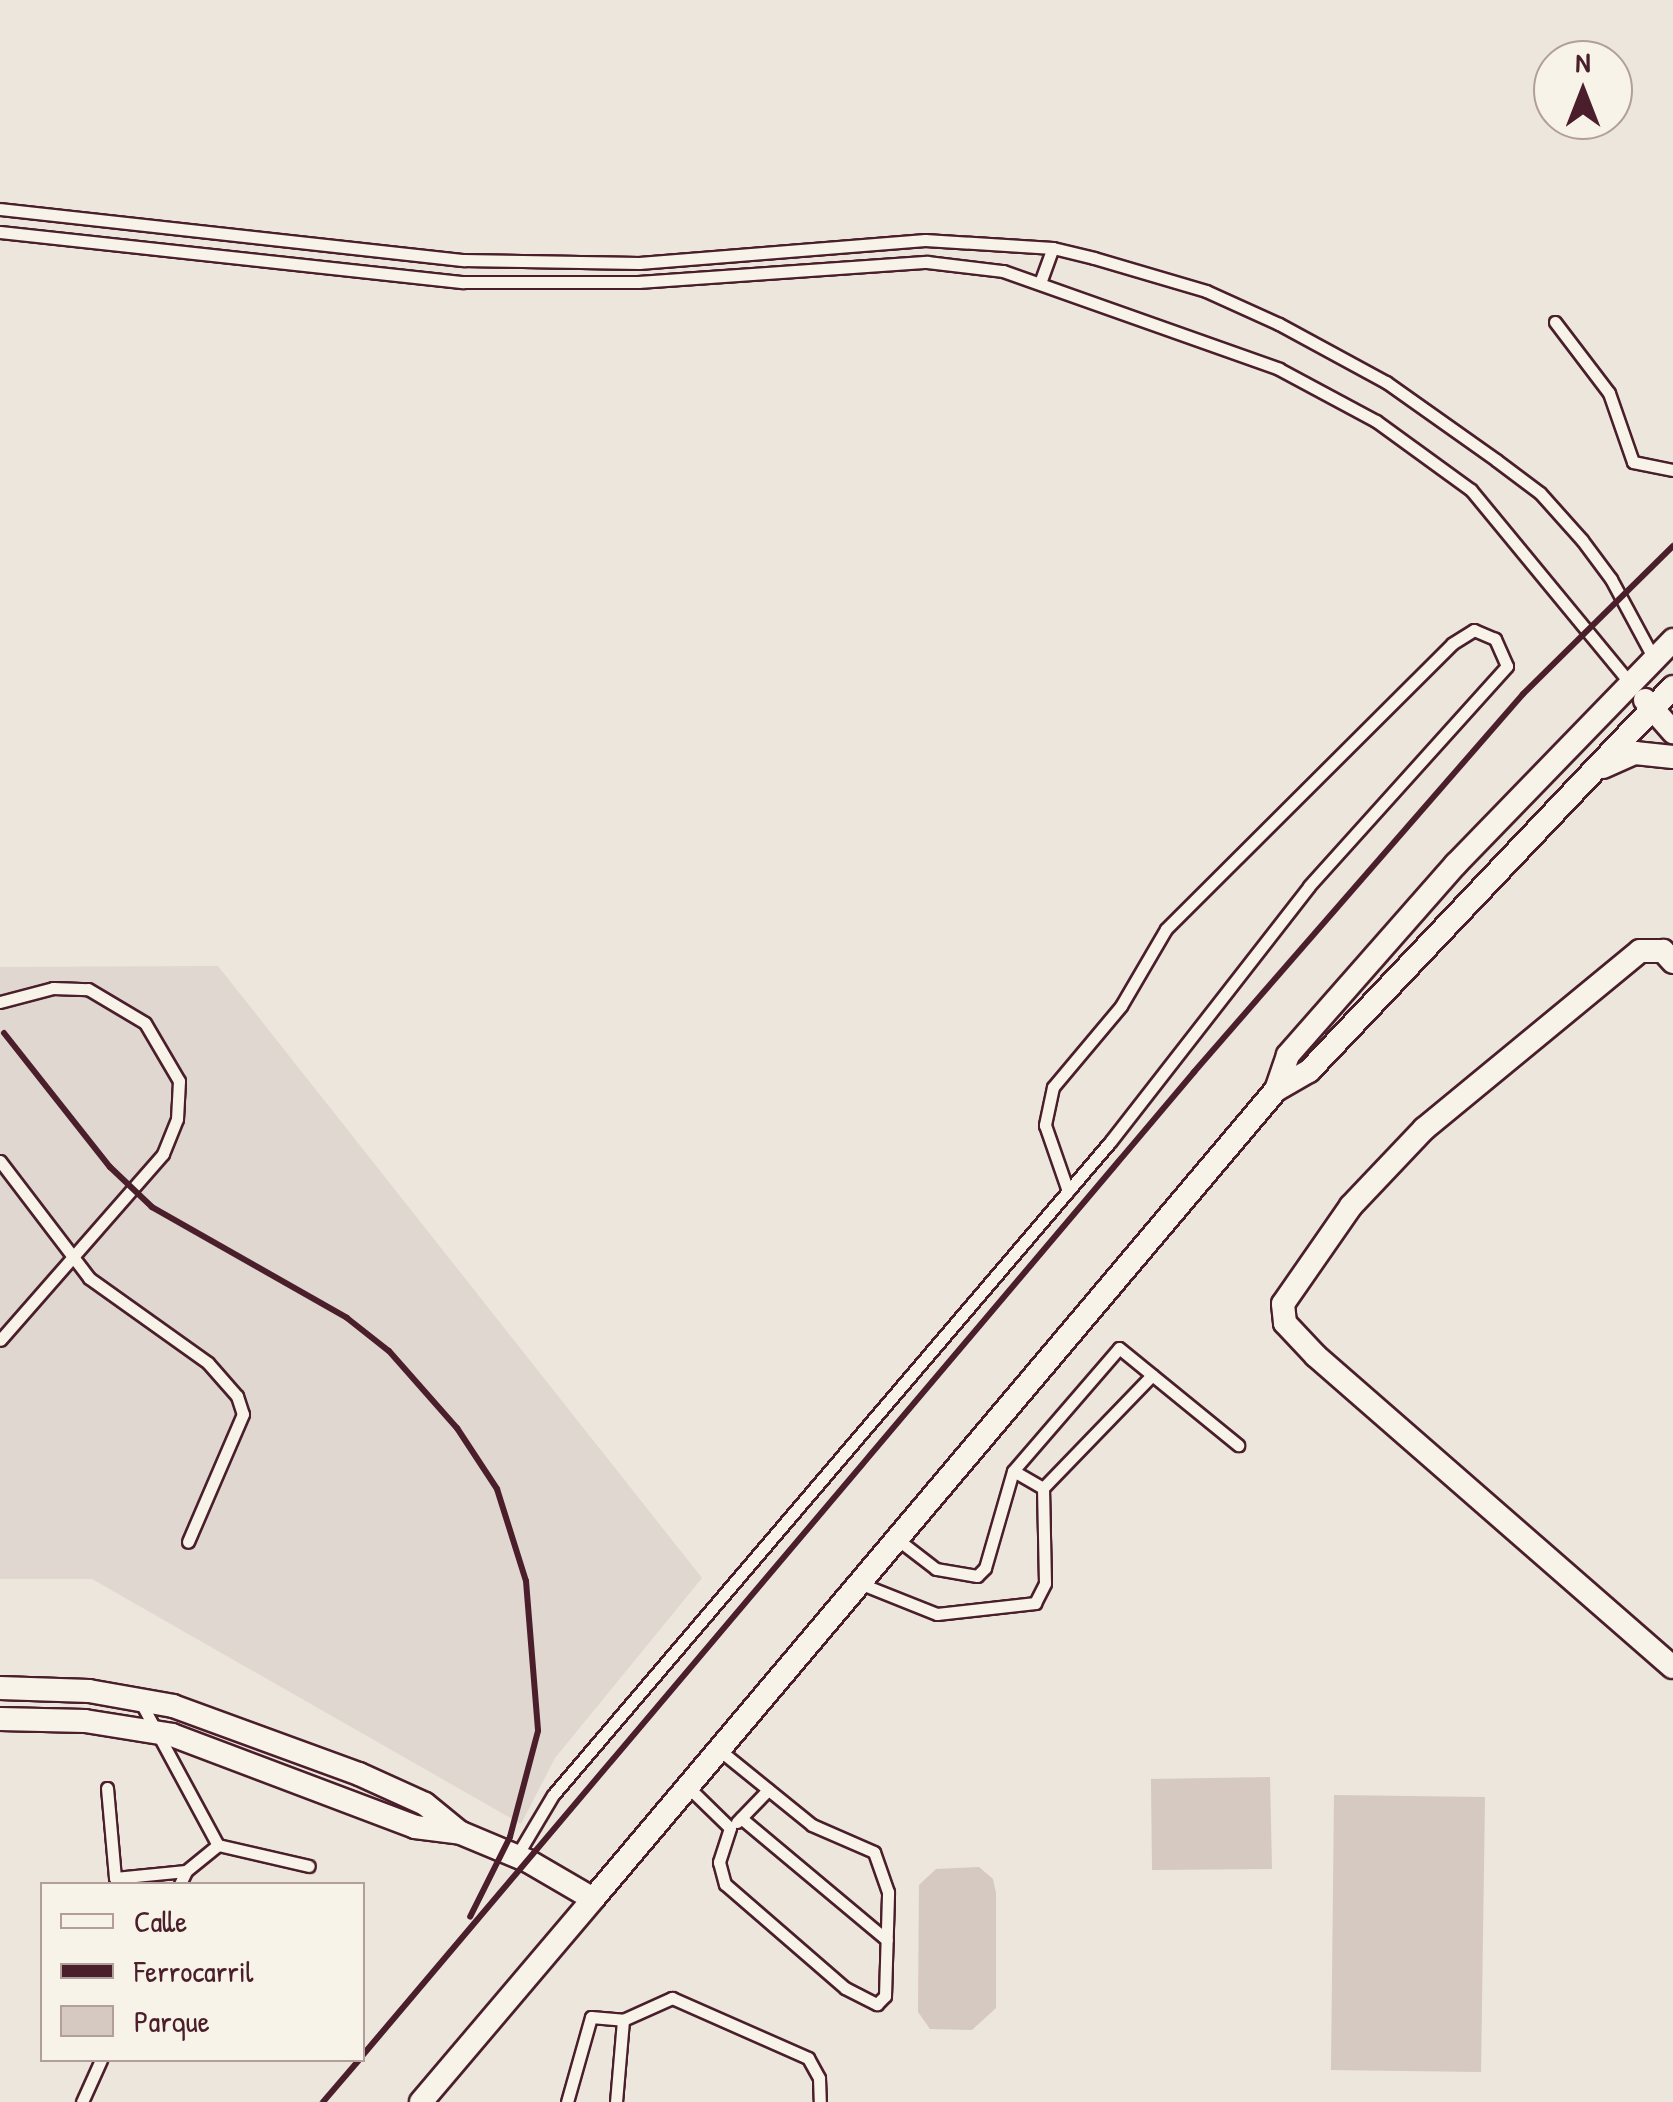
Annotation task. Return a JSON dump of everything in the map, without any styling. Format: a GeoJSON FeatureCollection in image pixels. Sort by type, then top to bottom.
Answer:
{"type":"FeatureCollection","features":[{"type":"Feature","properties":{"kind":"street"},"geometry":{"type":"LineString","coordinates":[[421,2102],[1276,1090],[1301,1041],[1629,682],[1673,640]]}},
{"type":"Feature","properties":{"kind":"street"},"geometry":{"type":"LineString","coordinates":[[1654,657],[1673,678]]}},
{"type":"Feature","properties":{"kind":"street"},"geometry":{"type":"LineString","coordinates":[[1629,682],[1673,732]]}},
{"type":"Feature","properties":{"kind":"street"},"geometry":{"type":"LineString","coordinates":[[1276,1090],[1309,1072],[1673,687]]}},
{"type":"Feature","properties":{"kind":"street"},"geometry":{"type":"LineString","coordinates":[[1579,783],[1621,756],[1673,757]]}},
{"type":"Feature","properties":{"kind":"street"},"geometry":{"type":"LineString","coordinates":[[1671,1660],[1316,1356],[1285,1323],[1282,1304],[1352,1206],[1424,1129],[1640,951],[1663,951],[1673,962]]}},
{"type":"Feature","properties":{"kind":"street"},"geometry":{"type":"LineString","coordinates":[[0,1688],[138,1697],[360,1774],[425,1804],[461,1833],[516,1857],[593,1900]]}},
{"type":"Feature","properties":{"kind":"street"},"geometry":{"type":"LineString","coordinates":[[0,1719],[84,1721],[153,1732],[252,1761],[414,1827],[461,1833]]}},
{"type":"Feature","properties":{"kind":"lane"},"geometry":{"type":"LineString","coordinates":[[0,209],[462,260],[640,263],[925,240],[1053,248],[1206,290],[1386,382],[1540,493],[1612,578],[1654,657]]}},
{"type":"Feature","properties":{"kind":"lane"},"geometry":{"type":"LineString","coordinates":[[0,232],[268,264],[483,282],[638,282],[927,262],[1040,283],[1279,369],[1376,421],[1471,490],[1629,682]]}},
{"type":"Feature","properties":{"kind":"lane"},"geometry":{"type":"LineString","coordinates":[[268,264],[270,240]]}},
{"type":"Feature","properties":{"kind":"lane"},"geometry":{"type":"LineString","coordinates":[[1040,283],[1053,248]]}},
{"type":"Feature","properties":{"kind":"lane"},"geometry":{"type":"LineString","coordinates":[[1555,322],[1609,393],[1633,462],[1673,470]]}},
{"type":"Feature","properties":{"kind":"lane"},"geometry":{"type":"LineString","coordinates":[[516,1857],[553,1795],[1068,1191],[1322,872],[1507,666],[1495,639],[1474,630],[1452,644],[1166,928],[1121,1006],[1053,1087],[1044,1125],[1068,1191]]}},
{"type":"Feature","properties":{"kind":"lane"},"geometry":{"type":"LineString","coordinates":[[0,1002],[53,988],[88,989],[145,1023],[179,1080],[176,1119],[164,1154],[71,1254],[0,1340]]}},
{"type":"Feature","properties":{"kind":"lane"},"geometry":{"type":"LineString","coordinates":[[0,1161],[89,1278],[208,1363],[237,1396],[243,1414],[188,1542]]}},
{"type":"Feature","properties":{"kind":"lane"},"geometry":{"type":"LineString","coordinates":[[896,1539],[936,1569],[977,1576],[1013,1471],[1119,1348],[1238,1445]]}},
{"type":"Feature","properties":{"kind":"lane"},"geometry":{"type":"LineString","coordinates":[[859,1583],[937,1614],[1035,1603],[1044,1582],[1043,1488],[1152,1375]]}},
{"type":"Feature","properties":{"kind":"lane"},"geometry":{"type":"LineString","coordinates":[[1013,1471],[1043,1488]]}},
{"type":"Feature","properties":{"kind":"lane"},"geometry":{"type":"LineString","coordinates":[[138,1697],[153,1732],[218,1845],[310,1866]]}},
{"type":"Feature","properties":{"kind":"lane"},"geometry":{"type":"LineString","coordinates":[[718,1750],[812,1825],[874,1852],[888,1892],[885,1996],[867,2002],[725,1884],[719,1862],[730,1828],[768,1790]]}},
{"type":"Feature","properties":{"kind":"lane"},"geometry":{"type":"LineString","coordinates":[[688,1786],[730,1828]]}},
{"type":"Feature","properties":{"kind":"lane"},"geometry":{"type":"LineString","coordinates":[[107,1788],[114,1878],[186,1870]]}},
{"type":"Feature","properties":{"kind":"lane"},"geometry":{"type":"LineString","coordinates":[[741,1818],[887,1940]]}},
{"type":"Feature","properties":{"kind":"lane"},"geometry":{"type":"LineString","coordinates":[[181,1882],[186,1870],[218,1845]]}},
{"type":"Feature","properties":{"kind":"lane"},"geometry":{"type":"LineString","coordinates":[[568,2102],[591,2018],[623,2020],[648,2004],[672,1998],[692,2003],[808,2058],[819,2078],[820,2102]]}},
{"type":"Feature","properties":{"kind":"lane"},"geometry":{"type":"LineString","coordinates":[[616,2102],[623,2020]]}},
{"type":"Feature","properties":{"kind":"lane"},"geometry":{"type":"LineString","coordinates":[[82,2102],[101,2062]]}},
{"type":"Feature","properties":{"kind":"shaded area"},"geometry":{"type":"Polygon","coordinates":[[[218,966],[702,1578],[555,1758],[521,1824],[92,1579],[0,1579],[0,967],[218,966]]]}},
{"type":"Feature","properties":{"kind":"green space"},"geometry":{"type":"Polygon","coordinates":[[[1270,1777],[1272,1869],[1152,1870],[1151,1779],[1270,1777]]]}},
{"type":"Feature","properties":{"kind":"green space"},"geometry":{"type":"Polygon","coordinates":[[[1334,1795],[1485,1797],[1481,2072],[1331,2070],[1334,1795]]]}},
{"type":"Feature","properties":{"kind":"green space"},"geometry":{"type":"Polygon","coordinates":[[[979,1867],[993,1879],[996,1893],[996,2008],[972,2030],[930,2029],[918,2012],[919,1885],[936,1869],[979,1867]]]}},
{"type":"Feature","properties":{"kind":"railway"},"geometry":{"type":"LineString","coordinates":[[365,2052],[1194,1072],[1523,694],[1673,546]]}},
{"type":"Feature","properties":{"kind":"railway"},"geometry":{"type":"LineString","coordinates":[[4,1033],[110,1167],[152,1207],[347,1318],[389,1351],[457,1428],[497,1489],[526,1581],[538,1731],[510,1837],[470,1917]]}},
{"type":"Feature","properties":{"kind":"railway"},"geometry":{"type":"LineString","coordinates":[[323,2102],[357,2062]]}}]}
